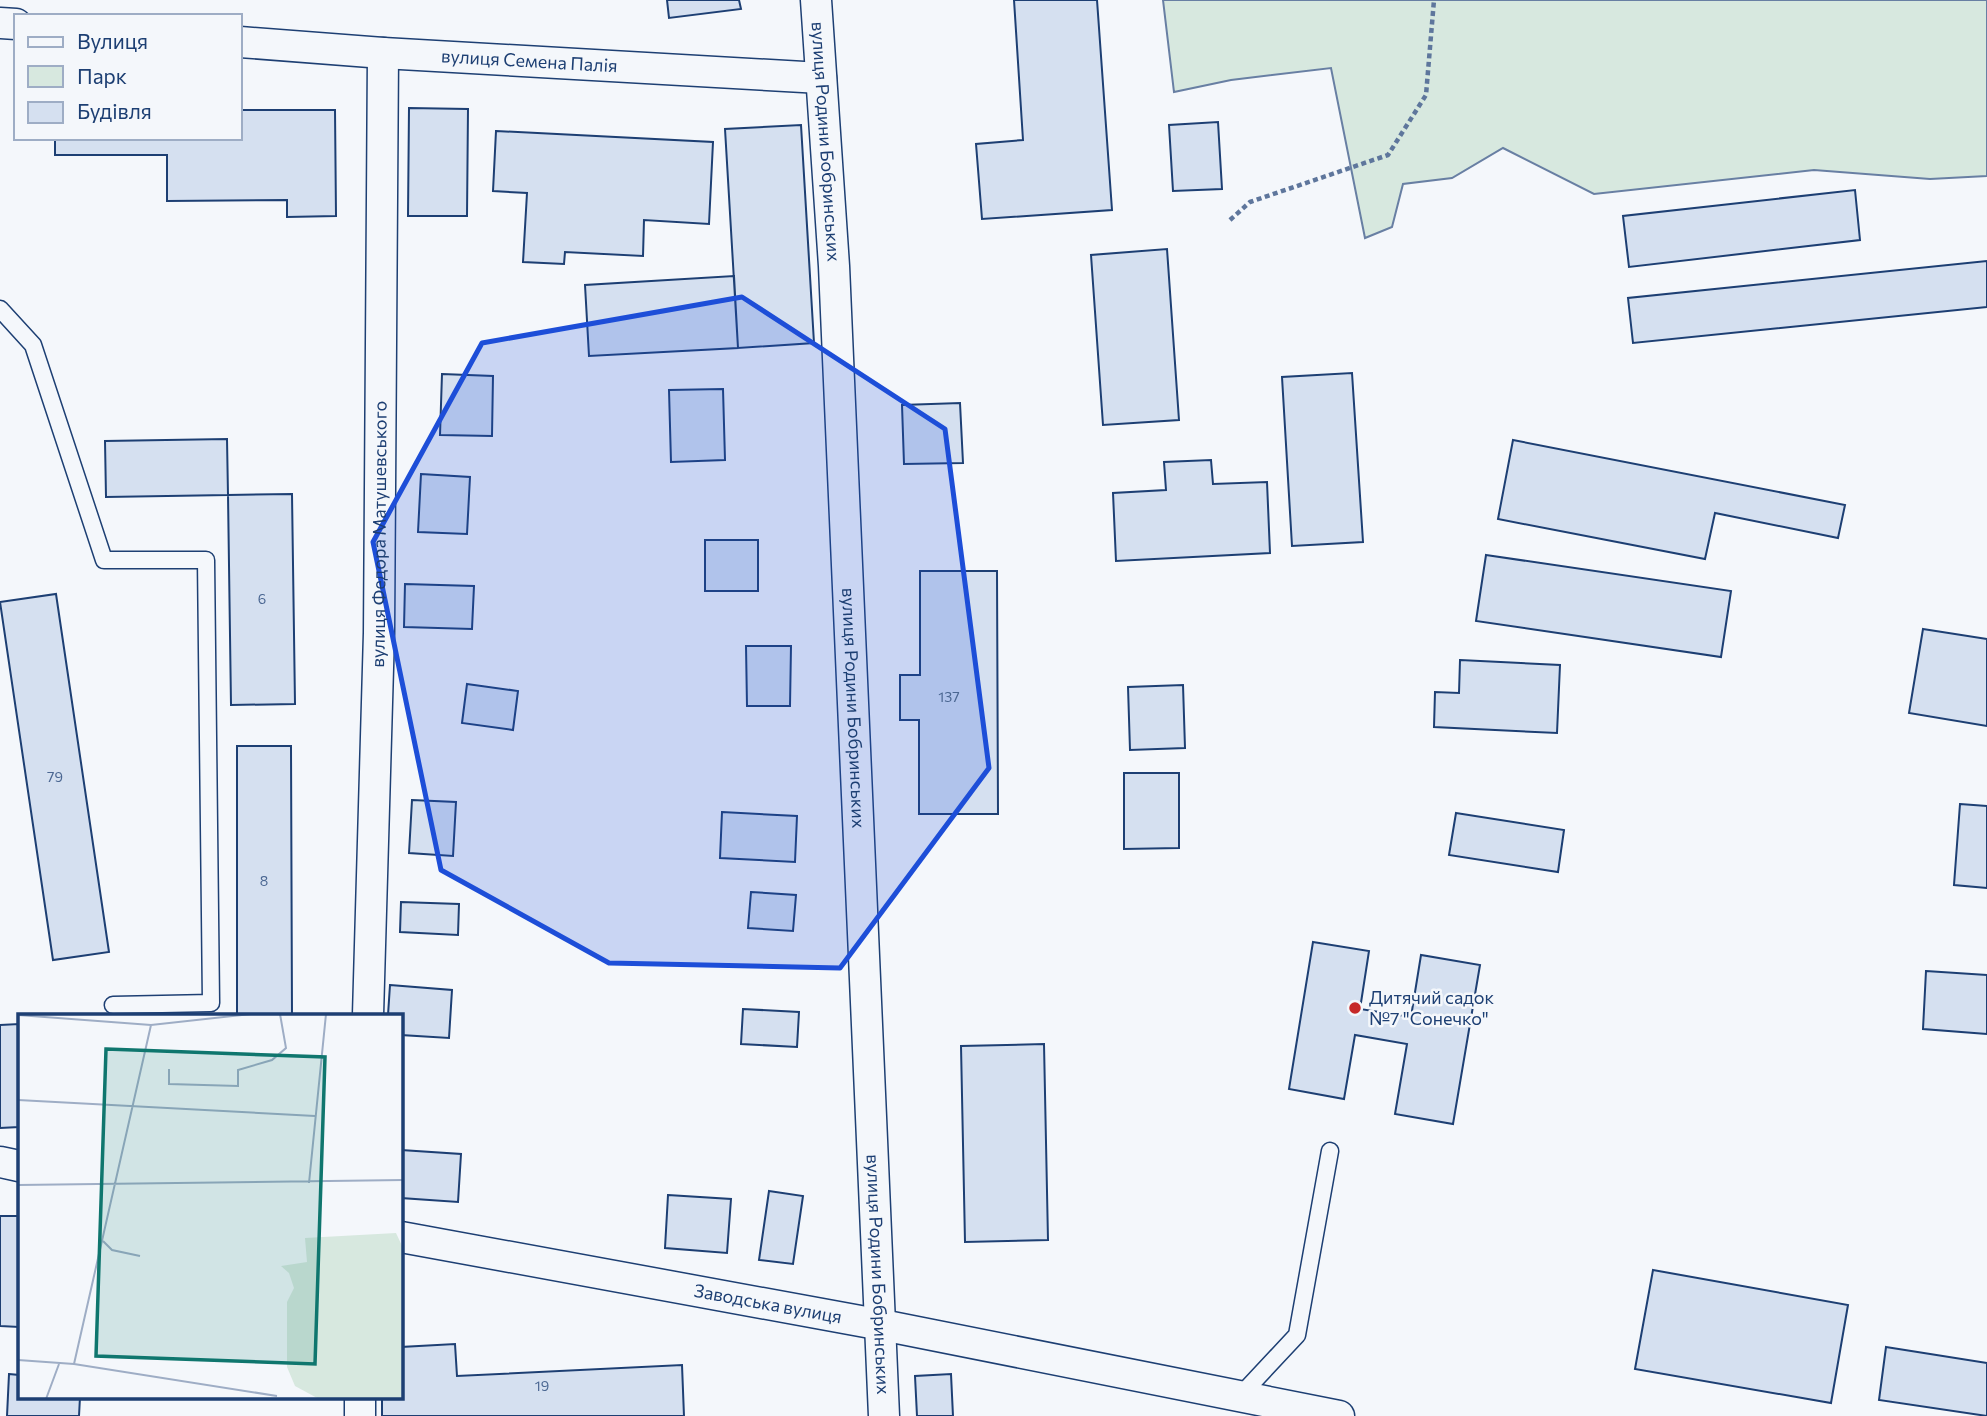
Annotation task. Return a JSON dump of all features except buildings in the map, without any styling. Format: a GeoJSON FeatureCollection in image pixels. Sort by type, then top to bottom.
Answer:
{"type":"FeatureCollection","features":[{"type":"Feature","properties":{"kind":"street","name":"вулиця Родини Бобринських"},"geometry":{"type":"LineString","coordinates":[[816,0],[834,279],[884,1416]]}},
{"type":"Feature","properties":{"kind":"street","name":"вулиця Семена Палія"},"geometry":{"type":"LineString","coordinates":[[242,42],[383,54],[821,78]]}},
{"type":"Feature","properties":{"kind":"street","name":"вулиця Федора Матушевського"},"geometry":{"type":"LineString","coordinates":[[368,1014],[379,633],[383,54]]}},
{"type":"Feature","properties":{"kind":"street"},"geometry":{"type":"LineString","coordinates":[[0,1163],[18,1166]]}},
{"type":"Feature","properties":{"kind":"street","name":"Заводська вулиця"},"geometry":{"type":"LineString","coordinates":[[402,1237],[882,1325],[1339,1416]]}},
{"type":"Feature","properties":{"kind":"street"},"geometry":{"type":"LineString","coordinates":[[360,1398],[360,1416]]}},
{"type":"Feature","properties":{"kind":"lane"},"geometry":{"type":"LineString","coordinates":[[0,309],[33,345],[104,561],[206,560],[211,1003],[113,1005]]}},
{"type":"Feature","properties":{"kind":"lane"},"geometry":{"type":"LineString","coordinates":[[1240,1396],[1297,1335],[1330,1151]]}},
{"type":"Feature","properties":{"kind":"path"},"geometry":{"type":"LineString","coordinates":[[1230,219],[1250,202],[1388,155],[1426,95],[1434,0]]}},
{"type":"Feature","properties":{"kind":"highlighted area"},"geometry":{"type":"Polygon","coordinates":[[[742,297],[945,429],[989,768],[840,968],[609,963],[441,870],[373,542],[482,343],[742,297]]]}},
{"type":"Feature","properties":{"kind":"green space"},"geometry":{"type":"Polygon","coordinates":[[[1163,0],[1987,0],[1987,176],[1930,179],[1814,170],[1594,194],[1503,148],[1452,178],[1403,184],[1392,227],[1365,238],[1331,68],[1231,80],[1174,92],[1163,0]]]}},
{"type":"Feature","properties":{"kind":"place","name":"Дитячий садок №7 \"Сонечко\""},"geometry":{"type":"Point","coordinates":[1355,1008]}}]}
